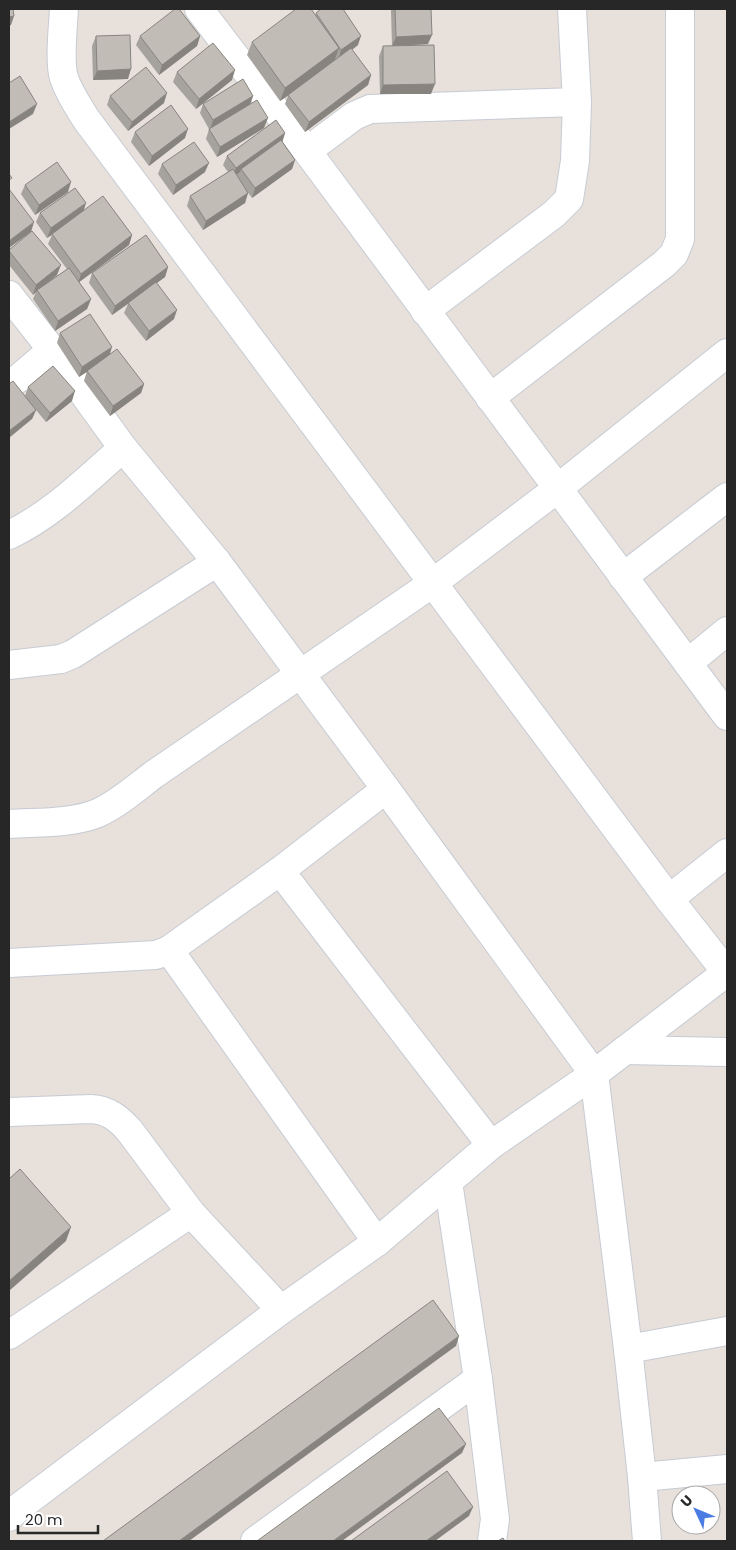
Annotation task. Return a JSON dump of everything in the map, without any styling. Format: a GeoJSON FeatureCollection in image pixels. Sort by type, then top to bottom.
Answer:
{"type":"FeatureCollection","features":[{"type":"Feature","properties":{"kind":"street"},"geometry":{"type":"LineString","coordinates":[[12,1511],[281,1310],[377,1242],[491,1145],[594,1074],[727,972],[669,899],[86,119],[72,97],[63,76],[64,9]]}},
{"type":"Feature","properties":{"kind":"street"},"geometry":{"type":"LineString","coordinates":[[199,9],[307,151],[727,716]]}},
{"type":"Feature","properties":{"kind":"street"},"geometry":{"type":"LineString","coordinates":[[425,311],[554,214],[569,198],[575,160],[577,102],[572,9]]}},
{"type":"Feature","properties":{"kind":"street"},"geometry":{"type":"LineString","coordinates":[[490,398],[664,264],[674,254],[680,239],[680,9]]}},
{"type":"Feature","properties":{"kind":"street"},"geometry":{"type":"LineString","coordinates":[[307,151],[354,116],[370,109],[577,102]]}},
{"type":"Feature","properties":{"kind":"street"},"geometry":{"type":"LineString","coordinates":[[9,295],[52,350],[123,448],[216,562],[386,789],[594,1074],[628,1349],[647,1541]]}},
{"type":"Feature","properties":{"kind":"street"},"geometry":{"type":"LineString","coordinates":[[9,384],[52,350]]}},
{"type":"Feature","properties":{"kind":"street"},"geometry":{"type":"LineString","coordinates":[[9,824],[79,819],[99,813],[117,802],[153,775],[433,583],[558,489],[727,353]]}},
{"type":"Feature","properties":{"kind":"street"},"geometry":{"type":"LineString","coordinates":[[9,535],[25,528],[50,511],[123,448]]}},
{"type":"Feature","properties":{"kind":"street"},"geometry":{"type":"LineString","coordinates":[[624,577],[727,497]]}},
{"type":"Feature","properties":{"kind":"street"},"geometry":{"type":"LineString","coordinates":[[9,665],[60,659],[73,654],[216,562]]}},
{"type":"Feature","properties":{"kind":"street"},"geometry":{"type":"LineString","coordinates":[[688,663],[727,631]]}},
{"type":"Feature","properties":{"kind":"street"},"geometry":{"type":"LineString","coordinates":[[9,963],[156,955],[169,950],[280,871],[386,789]]}},
{"type":"Feature","properties":{"kind":"street"},"geometry":{"type":"LineString","coordinates":[[669,899],[727,853]]}},
{"type":"Feature","properties":{"kind":"street"},"geometry":{"type":"LineString","coordinates":[[280,871],[491,1145]]}},
{"type":"Feature","properties":{"kind":"street"},"geometry":{"type":"LineString","coordinates":[[169,950],[377,1242]]}},
{"type":"Feature","properties":{"kind":"street"},"geometry":{"type":"LineString","coordinates":[[625,1050],[727,1052]]}},
{"type":"Feature","properties":{"kind":"street"},"geometry":{"type":"LineString","coordinates":[[9,1112],[92,1109],[110,1113],[129,1130],[191,1213],[281,1310]]}},
{"type":"Feature","properties":{"kind":"street"},"geometry":{"type":"LineString","coordinates":[[448,1182],[478,1379],[495,1519],[492,1541]]}},
{"type":"Feature","properties":{"kind":"street"},"geometry":{"type":"LineString","coordinates":[[9,1335],[191,1213]]}},
{"type":"Feature","properties":{"kind":"street"},"geometry":{"type":"LineString","coordinates":[[628,1349],[727,1332]]}},
{"type":"Feature","properties":{"kind":"street"},"geometry":{"type":"LineString","coordinates":[[255,1541],[478,1379]]}},
{"type":"Feature","properties":{"kind":"street"},"geometry":{"type":"LineString","coordinates":[[642,1477],[727,1469]]}},
{"type":"Feature","properties":{"kind":"building"},"geometry":{"type":"Polygon","coordinates":[[[9,9],[13,9],[14,16],[9,17],[9,9]]]}},
{"type":"Feature","properties":{"kind":"building"},"geometry":{"type":"Polygon","coordinates":[[[175,9],[179,9],[200,36],[162,65],[140,36],[175,9]]]}},
{"type":"Feature","properties":{"kind":"building"},"geometry":{"type":"Polygon","coordinates":[[[296,9],[311,9],[339,48],[285,88],[252,42],[296,9]]]}},
{"type":"Feature","properties":{"kind":"building"},"geometry":{"type":"Polygon","coordinates":[[[321,9],[343,9],[361,36],[341,50],[316,13],[321,9]]]}},
{"type":"Feature","properties":{"kind":"building"},"geometry":{"type":"Polygon","coordinates":[[[395,9],[431,9],[432,35],[396,37],[395,9]]]}},
{"type":"Feature","properties":{"kind":"building"},"geometry":{"type":"Polygon","coordinates":[[[130,35],[131,69],[97,71],[96,36],[130,35]]]}},
{"type":"Feature","properties":{"kind":"building"},"geometry":{"type":"Polygon","coordinates":[[[213,43],[235,70],[199,99],[177,72],[213,43]]]}},
{"type":"Feature","properties":{"kind":"building"},"geometry":{"type":"Polygon","coordinates":[[[434,45],[435,84],[383,85],[383,46],[434,45]]]}},
{"type":"Feature","properties":{"kind":"building"},"geometry":{"type":"Polygon","coordinates":[[[351,48],[371,75],[309,122],[288,95],[351,48]]]}},
{"type":"Feature","properties":{"kind":"building"},"geometry":{"type":"Polygon","coordinates":[[[146,67],[167,93],[132,122],[110,96],[146,67]]]}},
{"type":"Feature","properties":{"kind":"building"},"geometry":{"type":"Polygon","coordinates":[[[20,76],[37,104],[9,122],[9,83],[20,76]]]}},
{"type":"Feature","properties":{"kind":"building"},"geometry":{"type":"Polygon","coordinates":[[[243,79],[253,96],[213,120],[203,104],[243,79]]]}},
{"type":"Feature","properties":{"kind":"building"},"geometry":{"type":"Polygon","coordinates":[[[257,100],[268,118],[220,147],[209,129],[257,100]]]}},
{"type":"Feature","properties":{"kind":"building"},"geometry":{"type":"Polygon","coordinates":[[[171,105],[188,129],[152,156],[135,132],[171,105]]]}},
{"type":"Feature","properties":{"kind":"building"},"geometry":{"type":"Polygon","coordinates":[[[276,120],[285,133],[236,168],[227,156],[276,120]]]}},
{"type":"Feature","properties":{"kind":"building"},"geometry":{"type":"Polygon","coordinates":[[[281,140],[295,160],[255,188],[241,169],[281,140]]]}},
{"type":"Feature","properties":{"kind":"building"},"geometry":{"type":"Polygon","coordinates":[[[194,142],[209,163],[176,185],[162,164],[194,142]]]}},
{"type":"Feature","properties":{"kind":"building"},"geometry":{"type":"Polygon","coordinates":[[[57,162],[71,182],[39,205],[25,185],[57,162]]]}},
{"type":"Feature","properties":{"kind":"building"},"geometry":{"type":"Polygon","coordinates":[[[233,169],[248,193],[206,221],[190,196],[233,169]]]}},
{"type":"Feature","properties":{"kind":"building"},"geometry":{"type":"Polygon","coordinates":[[[75,188],[86,203],[51,228],[40,213],[75,188]]]}},
{"type":"Feature","properties":{"kind":"building"},"geometry":{"type":"Polygon","coordinates":[[[9,189],[34,222],[9,241],[9,189]]]}},
{"type":"Feature","properties":{"kind":"building"},"geometry":{"type":"Polygon","coordinates":[[[103,196],[132,235],[81,274],[52,234],[103,196]]]}},
{"type":"Feature","properties":{"kind":"building"},"geometry":{"type":"Polygon","coordinates":[[[32,231],[61,265],[36,285],[9,251],[32,231]]]}},
{"type":"Feature","properties":{"kind":"building"},"geometry":{"type":"Polygon","coordinates":[[[146,235],[168,267],[115,306],[92,273],[146,235]]]}},
{"type":"Feature","properties":{"kind":"building"},"geometry":{"type":"Polygon","coordinates":[[[69,268],[91,299],[58,321],[37,290],[69,268]]]}},
{"type":"Feature","properties":{"kind":"building"},"geometry":{"type":"Polygon","coordinates":[[[156,282],[177,310],[149,331],[128,303],[156,282]]]}},
{"type":"Feature","properties":{"kind":"building"},"geometry":{"type":"Polygon","coordinates":[[[90,314],[112,347],[82,367],[60,333],[90,314]]]}},
{"type":"Feature","properties":{"kind":"building"},"geometry":{"type":"Polygon","coordinates":[[[117,349],[144,384],[113,406],[87,371],[117,349]]]}},
{"type":"Feature","properties":{"kind":"building"},"geometry":{"type":"Polygon","coordinates":[[[53,366],[75,391],[50,413],[28,387],[53,366]]]}},
{"type":"Feature","properties":{"kind":"building"},"geometry":{"type":"Polygon","coordinates":[[[13,381],[36,410],[9,431],[9,384],[13,381]]]}},
{"type":"Feature","properties":{"kind":"building"},"geometry":{"type":"Polygon","coordinates":[[[20,1169],[71,1227],[9,1281],[9,1179],[20,1169]]]}},
{"type":"Feature","properties":{"kind":"building"},"geometry":{"type":"Polygon","coordinates":[[[433,1300],[459,1336],[179,1541],[103,1541],[433,1300]]]}},
{"type":"Feature","properties":{"kind":"building"},"geometry":{"type":"Polygon","coordinates":[[[439,1408],[466,1444],[333,1541],[257,1541],[439,1408]]]}},
{"type":"Feature","properties":{"kind":"building"},"geometry":{"type":"Polygon","coordinates":[[[447,1471],[473,1507],[426,1541],[351,1541],[447,1471]]]}}]}
